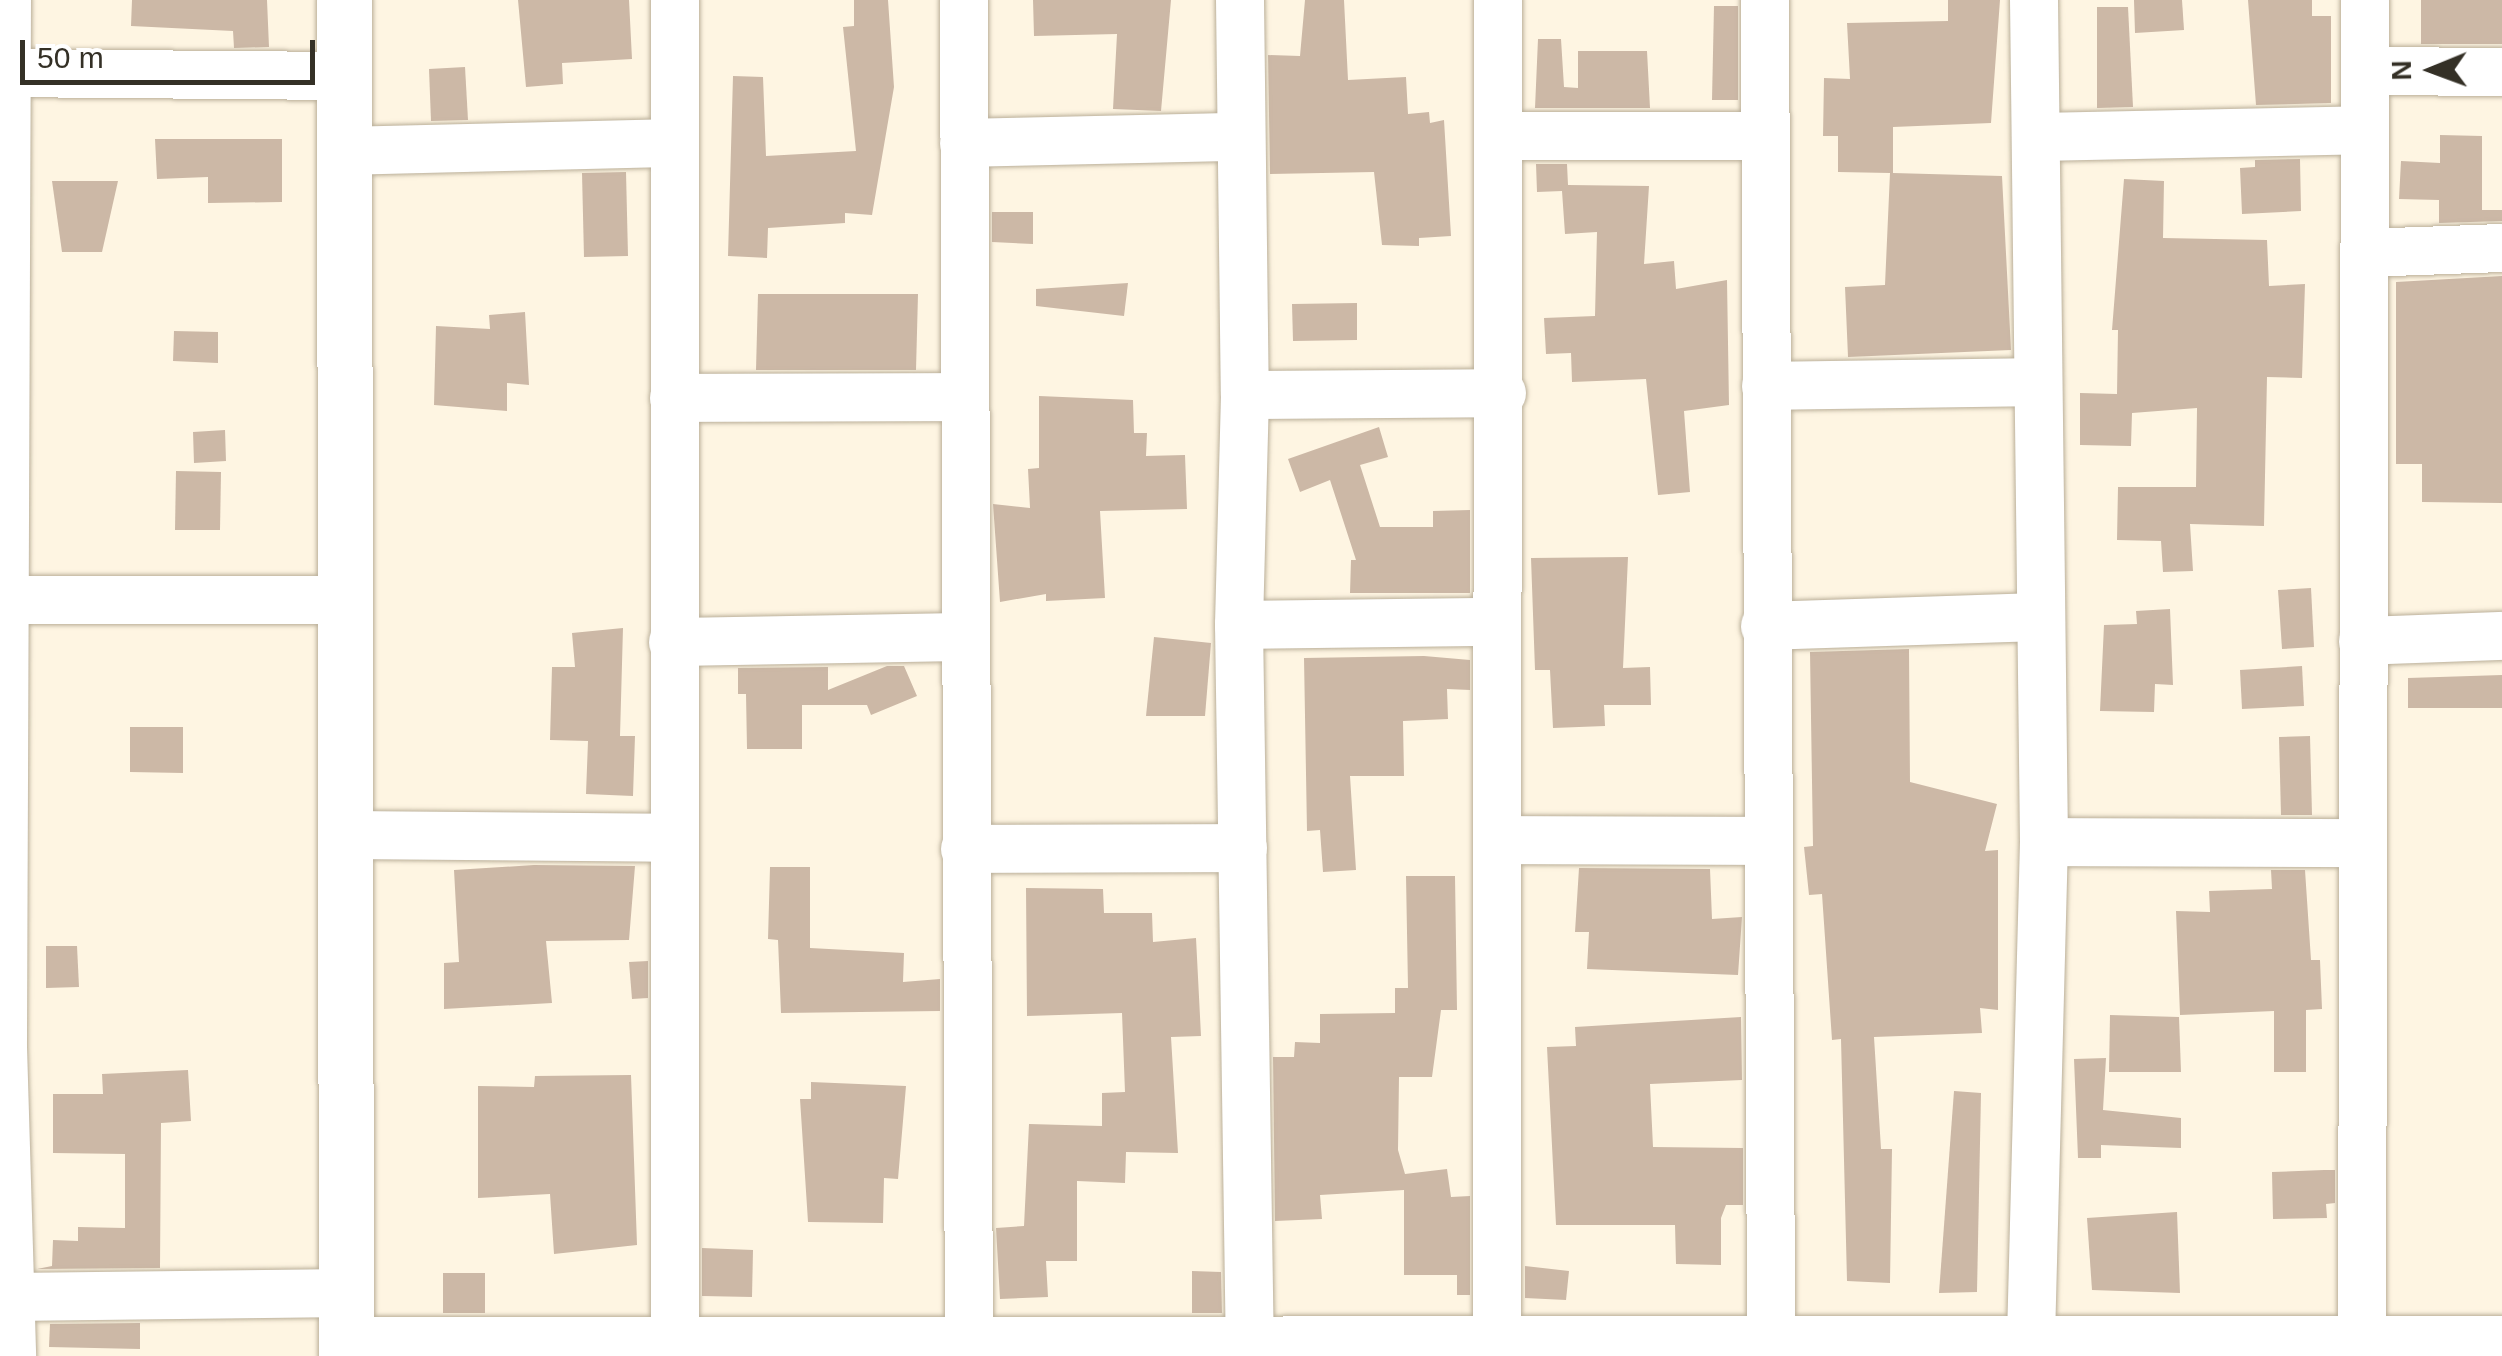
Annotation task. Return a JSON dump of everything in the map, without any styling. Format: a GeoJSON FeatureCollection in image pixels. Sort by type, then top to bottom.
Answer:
{"type":"FeatureCollection","features":[{"type":"Feature","properties":{"kind":"street"},"geometry":{"type":"LineString","coordinates":[[7,0],[3,73],[7,600],[1,1047],[14,1297],[12,1356]]}},
{"type":"Feature","properties":{"kind":"street"},"geometry":{"type":"LineString","coordinates":[[344,0],[346,1330]]}},
{"type":"Feature","properties":{"kind":"street"},"geometry":{"type":"LineString","coordinates":[[675,0],[675,1349]]}},
{"type":"Feature","properties":{"kind":"street"},"geometry":{"type":"LineString","coordinates":[[964,0],[969,1351]]}},
{"type":"Feature","properties":{"kind":"street"},"geometry":{"type":"LineString","coordinates":[[1240,0],[1238,136],[1245,396],[1239,625],[1250,1351]]}},
{"type":"Feature","properties":{"kind":"street"},"geometry":{"type":"LineString","coordinates":[[1498,0],[1502,394],[1493,622],[1499,840],[1498,1344]]}},
{"type":"Feature","properties":{"kind":"street"},"geometry":{"type":"LineString","coordinates":[[1766,0],[1765,841],[1792,1347]]}},
{"type":"Feature","properties":{"kind":"street"},"geometry":{"type":"LineString","coordinates":[[2031,1338],[2044,842],[2038,616],[2038,137],[2034,0]]}},
{"type":"Feature","properties":{"kind":"street"},"geometry":{"type":"LineString","coordinates":[[2362,1347],[2362,130],[2366,0]]}},
{"type":"Feature","properties":{"kind":"street"},"geometry":{"type":"LineString","coordinates":[[2366,71],[2502,72]]}},
{"type":"Feature","properties":{"kind":"street"},"geometry":{"type":"LineString","coordinates":[[3,73],[344,76]]}},
{"type":"Feature","properties":{"kind":"street"},"geometry":{"type":"LineString","coordinates":[[2038,137],[2362,130]]}},
{"type":"Feature","properties":{"kind":"street"},"geometry":{"type":"LineString","coordinates":[[964,143],[1238,136]]}},
{"type":"Feature","properties":{"kind":"street"},"geometry":{"type":"LineString","coordinates":[[1502,136],[1765,136]]}},
{"type":"Feature","properties":{"kind":"street"},"geometry":{"type":"LineString","coordinates":[[345,151],[674,142]]}},
{"type":"Feature","properties":{"kind":"street"},"geometry":{"type":"LineString","coordinates":[[2365,253],[2502,248]]}},
{"type":"Feature","properties":{"kind":"street"},"geometry":{"type":"LineString","coordinates":[[1766,386],[2038,382]]}},
{"type":"Feature","properties":{"kind":"street"},"geometry":{"type":"LineString","coordinates":[[1245,396],[1502,394]]}},
{"type":"Feature","properties":{"kind":"street"},"geometry":{"type":"LineString","coordinates":[[674,398],[964,396]]}},
{"type":"Feature","properties":{"kind":"street"},"geometry":{"type":"LineString","coordinates":[[7,600],[344,600]]}},
{"type":"Feature","properties":{"kind":"street"},"geometry":{"type":"LineString","coordinates":[[1765,626],[2038,616]]}},
{"type":"Feature","properties":{"kind":"street"},"geometry":{"type":"LineString","coordinates":[[1239,625],[1493,622]]}},
{"type":"Feature","properties":{"kind":"street"},"geometry":{"type":"LineString","coordinates":[[673,642],[965,636]]}},
{"type":"Feature","properties":{"kind":"street"},"geometry":{"type":"LineString","coordinates":[[2363,641],[2502,636]]}},
{"type":"Feature","properties":{"kind":"street"},"geometry":{"type":"LineString","coordinates":[[343,835],[673,838]]}},
{"type":"Feature","properties":{"kind":"street"},"geometry":{"type":"LineString","coordinates":[[1499,840],[1765,841]]}},
{"type":"Feature","properties":{"kind":"street"},"geometry":{"type":"LineString","coordinates":[[2044,842],[2362,843]]}},
{"type":"Feature","properties":{"kind":"street"},"geometry":{"type":"LineString","coordinates":[[965,848],[1243,848]]}},
{"type":"Feature","properties":{"kind":"street"},"geometry":{"type":"LineString","coordinates":[[14,1297],[346,1330],[675,1349],[1250,1351],[1498,1344],[1548,1350],[1792,1347],[2031,1338],[2082,1349],[2362,1347],[2502,1340]]}},
{"type":"Feature","properties":{"kind":"building"},"geometry":{"type":"Polygon","coordinates":[[[132,0],[267,0],[269,47],[234,48],[233,31],[131,26],[132,0]]]}},
{"type":"Feature","properties":{"kind":"building"},"geometry":{"type":"Polygon","coordinates":[[[518,0],[629,0],[632,59],[562,63],[563,84],[526,87],[518,0]]]}},
{"type":"Feature","properties":{"kind":"building"},"geometry":{"type":"Polygon","coordinates":[[[854,0],[888,0],[894,87],[872,215],[845,213],[845,223],[768,228],[767,258],[728,256],[733,76],[763,77],[766,156],[856,151],[843,27],[854,26],[854,0]]]}},
{"type":"Feature","properties":{"kind":"building"},"geometry":{"type":"Polygon","coordinates":[[[1033,0],[1171,0],[1161,111],[1113,109],[1117,34],[1034,36],[1033,0]]]}},
{"type":"Feature","properties":{"kind":"building"},"geometry":{"type":"Polygon","coordinates":[[[1305,0],[1344,0],[1348,80],[1406,77],[1408,114],[1429,112],[1430,123],[1444,120],[1451,236],[1419,238],[1419,246],[1382,245],[1374,172],[1270,174],[1268,55],[1300,56],[1305,0]]]}},
{"type":"Feature","properties":{"kind":"building"},"geometry":{"type":"Polygon","coordinates":[[[1948,0],[2000,0],[1991,123],[1893,127],[1893,173],[2002,176],[2011,350],[1848,357],[1845,287],[1885,285],[1890,173],[1838,172],[1838,136],[1823,136],[1824,78],[1850,79],[1847,23],[1948,21],[1948,0]]]}},
{"type":"Feature","properties":{"kind":"building"},"geometry":{"type":"Polygon","coordinates":[[[2134,0],[2182,0],[2184,30],[2135,33],[2134,0]]]}},
{"type":"Feature","properties":{"kind":"building"},"geometry":{"type":"Polygon","coordinates":[[[2248,0],[2312,0],[2312,16],[2331,16],[2331,103],[2256,105],[2248,0]]]}},
{"type":"Feature","properties":{"kind":"building"},"geometry":{"type":"Polygon","coordinates":[[[2421,0],[2502,0],[2502,44],[2421,44],[2421,0]]]}},
{"type":"Feature","properties":{"kind":"building"},"geometry":{"type":"Polygon","coordinates":[[[1714,6],[1738,6],[1738,100],[1712,100],[1714,6]]]}},
{"type":"Feature","properties":{"kind":"building"},"geometry":{"type":"Polygon","coordinates":[[[2097,7],[2128,7],[2133,107],[2097,108],[2097,7]]]}},
{"type":"Feature","properties":{"kind":"building"},"geometry":{"type":"Polygon","coordinates":[[[1538,39],[1561,39],[1564,87],[1578,88],[1578,51],[1647,51],[1650,108],[1535,108],[1538,39]]]}},
{"type":"Feature","properties":{"kind":"building"},"geometry":{"type":"Polygon","coordinates":[[[465,67],[468,120],[431,121],[429,69],[465,67]]]}},
{"type":"Feature","properties":{"kind":"building"},"geometry":{"type":"Polygon","coordinates":[[[2440,135],[2482,136],[2482,210],[2502,210],[2502,221],[2439,223],[2439,200],[2399,199],[2401,161],[2440,163],[2440,135]]]}},
{"type":"Feature","properties":{"kind":"building"},"geometry":{"type":"Polygon","coordinates":[[[155,139],[282,139],[282,202],[208,203],[208,177],[157,179],[155,139]]]}},
{"type":"Feature","properties":{"kind":"building"},"geometry":{"type":"Polygon","coordinates":[[[2300,159],[2301,211],[2242,214],[2240,168],[2255,167],[2255,160],[2300,159]]]}},
{"type":"Feature","properties":{"kind":"building"},"geometry":{"type":"Polygon","coordinates":[[[1536,164],[1567,164],[1568,185],[1649,186],[1644,264],[1674,261],[1676,289],[1727,280],[1729,405],[1684,411],[1690,492],[1658,495],[1646,379],[1572,382],[1571,353],[1546,354],[1544,318],[1595,316],[1597,232],[1565,234],[1562,191],[1537,192],[1536,164]]]}},
{"type":"Feature","properties":{"kind":"building"},"geometry":{"type":"Polygon","coordinates":[[[626,172],[628,256],[584,257],[582,173],[626,172]]]}},
{"type":"Feature","properties":{"kind":"building"},"geometry":{"type":"Polygon","coordinates":[[[2124,179],[2164,181],[2163,238],[2267,240],[2269,286],[2305,284],[2302,378],[2267,377],[2264,526],[2190,524],[2193,571],[2163,572],[2161,541],[2117,540],[2118,487],[2196,487],[2197,408],[2132,413],[2131,446],[2080,445],[2080,393],[2117,394],[2118,330],[2112,330],[2124,179]]]}},
{"type":"Feature","properties":{"kind":"building"},"geometry":{"type":"Polygon","coordinates":[[[52,181],[118,181],[102,252],[62,252],[52,181]]]}},
{"type":"Feature","properties":{"kind":"building"},"geometry":{"type":"Polygon","coordinates":[[[992,212],[1033,212],[1033,244],[992,242],[992,212]]]}},
{"type":"Feature","properties":{"kind":"building"},"geometry":{"type":"Polygon","coordinates":[[[2502,276],[2502,503],[2422,502],[2422,464],[2396,464],[2396,282],[2502,276]]]}},
{"type":"Feature","properties":{"kind":"building"},"geometry":{"type":"Polygon","coordinates":[[[1128,283],[1124,316],[1036,306],[1036,289],[1128,283]]]}},
{"type":"Feature","properties":{"kind":"building"},"geometry":{"type":"Polygon","coordinates":[[[758,294],[918,294],[916,370],[756,370],[758,294]]]}},
{"type":"Feature","properties":{"kind":"building"},"geometry":{"type":"Polygon","coordinates":[[[1357,303],[1357,340],[1293,341],[1292,304],[1357,303]]]}},
{"type":"Feature","properties":{"kind":"building"},"geometry":{"type":"Polygon","coordinates":[[[525,312],[529,385],[507,383],[507,411],[434,405],[436,326],[490,329],[489,315],[525,312]]]}},
{"type":"Feature","properties":{"kind":"building"},"geometry":{"type":"Polygon","coordinates":[[[174,331],[218,332],[218,363],[173,361],[174,331]]]}},
{"type":"Feature","properties":{"kind":"building"},"geometry":{"type":"Polygon","coordinates":[[[1039,396],[1133,400],[1134,433],[1147,433],[1146,456],[1185,455],[1187,509],[1100,511],[1105,598],[1046,601],[1046,594],[1000,602],[993,504],[1030,508],[1028,469],[1039,468],[1039,396]]]}},
{"type":"Feature","properties":{"kind":"building"},"geometry":{"type":"Polygon","coordinates":[[[1379,427],[1388,457],[1360,465],[1380,527],[1433,527],[1433,511],[1470,510],[1470,593],[1350,593],[1351,560],[1356,560],[1330,480],[1300,492],[1288,459],[1379,427]]]}},
{"type":"Feature","properties":{"kind":"building"},"geometry":{"type":"Polygon","coordinates":[[[225,430],[226,461],[194,463],[193,432],[225,430]]]}},
{"type":"Feature","properties":{"kind":"building"},"geometry":{"type":"Polygon","coordinates":[[[176,471],[221,472],[220,530],[175,530],[176,471]]]}},
{"type":"Feature","properties":{"kind":"building"},"geometry":{"type":"Polygon","coordinates":[[[1628,557],[1623,668],[1650,667],[1651,705],[1604,705],[1605,726],[1553,728],[1550,670],[1535,670],[1531,558],[1628,557]]]}},
{"type":"Feature","properties":{"kind":"building"},"geometry":{"type":"Polygon","coordinates":[[[2311,588],[2314,647],[2282,649],[2278,590],[2311,588]]]}},
{"type":"Feature","properties":{"kind":"building"},"geometry":{"type":"Polygon","coordinates":[[[2170,609],[2173,685],[2155,684],[2154,712],[2100,711],[2104,625],[2137,624],[2136,611],[2170,609]]]}},
{"type":"Feature","properties":{"kind":"building"},"geometry":{"type":"Polygon","coordinates":[[[623,628],[620,736],[635,736],[633,796],[586,794],[588,741],[550,740],[552,667],[575,667],[572,633],[623,628]]]}},
{"type":"Feature","properties":{"kind":"building"},"geometry":{"type":"Polygon","coordinates":[[[1154,637],[1211,643],[1205,716],[1146,716],[1154,637]]]}},
{"type":"Feature","properties":{"kind":"building"},"geometry":{"type":"Polygon","coordinates":[[[1909,649],[1910,782],[1997,804],[1985,851],[1998,850],[1998,1010],[1980,1008],[1982,1033],[1874,1037],[1881,1149],[1892,1149],[1890,1283],[1847,1281],[1841,1039],[1832,1040],[1822,894],[1809,895],[1804,847],[1813,846],[1810,652],[1909,649]]]}},
{"type":"Feature","properties":{"kind":"building"},"geometry":{"type":"Polygon","coordinates":[[[1424,656],[1470,660],[1470,690],[1447,689],[1448,719],[1403,721],[1404,776],[1350,776],[1356,870],[1323,872],[1320,830],[1307,831],[1304,658],[1424,656]]]}},
{"type":"Feature","properties":{"kind":"building"},"geometry":{"type":"Polygon","coordinates":[[[887,666],[904,666],[917,696],[871,715],[867,705],[802,705],[802,749],[747,749],[746,694],[738,694],[738,668],[828,667],[828,690],[887,666]]]}},
{"type":"Feature","properties":{"kind":"building"},"geometry":{"type":"Polygon","coordinates":[[[2302,666],[2304,706],[2242,709],[2240,670],[2302,666]]]}},
{"type":"Feature","properties":{"kind":"building"},"geometry":{"type":"Polygon","coordinates":[[[2502,675],[2502,708],[2408,708],[2408,678],[2502,675]]]}},
{"type":"Feature","properties":{"kind":"building"},"geometry":{"type":"Polygon","coordinates":[[[130,727],[183,727],[183,773],[130,772],[130,727]]]}},
{"type":"Feature","properties":{"kind":"building"},"geometry":{"type":"Polygon","coordinates":[[[2310,736],[2312,815],[2281,815],[2279,737],[2310,736]]]}},
{"type":"Feature","properties":{"kind":"building"},"geometry":{"type":"Polygon","coordinates":[[[534,865],[635,866],[629,940],[546,941],[552,1003],[444,1009],[444,963],[459,962],[454,870],[534,865]]]}},
{"type":"Feature","properties":{"kind":"building"},"geometry":{"type":"Polygon","coordinates":[[[770,867],[810,867],[810,948],[904,953],[903,982],[940,979],[940,1011],[781,1013],[778,940],[768,939],[770,867]]]}},
{"type":"Feature","properties":{"kind":"building"},"geometry":{"type":"Polygon","coordinates":[[[1579,868],[1710,869],[1712,919],[1742,917],[1738,975],[1587,969],[1589,932],[1575,932],[1579,868]]]}},
{"type":"Feature","properties":{"kind":"building"},"geometry":{"type":"Polygon","coordinates":[[[2271,870],[2305,870],[2311,960],[2320,960],[2322,1009],[2306,1010],[2306,1072],[2274,1072],[2274,1011],[2180,1015],[2176,911],[2210,912],[2209,891],[2272,889],[2271,870]]]}},
{"type":"Feature","properties":{"kind":"building"},"geometry":{"type":"Polygon","coordinates":[[[1406,876],[1455,876],[1457,1010],[1441,1010],[1432,1077],[1399,1077],[1398,1150],[1405,1174],[1447,1169],[1451,1197],[1470,1196],[1470,1295],[1457,1295],[1457,1275],[1404,1275],[1404,1190],[1320,1195],[1322,1219],[1275,1221],[1273,1057],[1294,1057],[1295,1042],[1320,1043],[1320,1014],[1395,1013],[1395,988],[1408,988],[1406,876]]]}},
{"type":"Feature","properties":{"kind":"building"},"geometry":{"type":"Polygon","coordinates":[[[1026,888],[1103,889],[1104,913],[1152,913],[1153,942],[1196,938],[1201,1036],[1171,1037],[1178,1153],[1126,1152],[1125,1183],[1077,1181],[1077,1261],[1046,1261],[1048,1297],[1000,1299],[996,1228],[1024,1226],[1029,1124],[1102,1126],[1102,1093],[1125,1092],[1122,1013],[1027,1016],[1026,888]]]}},
{"type":"Feature","properties":{"kind":"building"},"geometry":{"type":"Polygon","coordinates":[[[46,946],[77,946],[79,987],[46,988],[46,946]]]}},
{"type":"Feature","properties":{"kind":"building"},"geometry":{"type":"Polygon","coordinates":[[[648,961],[648,998],[632,999],[629,962],[648,961]]]}},
{"type":"Feature","properties":{"kind":"building"},"geometry":{"type":"Polygon","coordinates":[[[2110,1015],[2179,1017],[2181,1072],[2109,1072],[2110,1015]]]}},
{"type":"Feature","properties":{"kind":"building"},"geometry":{"type":"Polygon","coordinates":[[[1741,1017],[1742,1080],[1650,1084],[1653,1147],[1743,1148],[1743,1205],[1726,1205],[1721,1218],[1721,1265],[1676,1264],[1675,1225],[1556,1225],[1547,1047],[1576,1046],[1575,1027],[1741,1017]]]}},
{"type":"Feature","properties":{"kind":"building"},"geometry":{"type":"Polygon","coordinates":[[[2106,1058],[2103,1110],[2181,1118],[2181,1148],[2101,1145],[2101,1158],[2078,1158],[2074,1059],[2106,1058]]]}},
{"type":"Feature","properties":{"kind":"building"},"geometry":{"type":"Polygon","coordinates":[[[188,1070],[191,1121],[161,1123],[160,1268],[37,1269],[52,1266],[53,1240],[78,1241],[78,1227],[125,1228],[125,1154],[53,1153],[53,1094],[103,1094],[102,1074],[188,1070]]]}},
{"type":"Feature","properties":{"kind":"building"},"geometry":{"type":"Polygon","coordinates":[[[631,1075],[637,1245],[554,1254],[550,1194],[478,1198],[478,1086],[534,1087],[535,1076],[631,1075]]]}},
{"type":"Feature","properties":{"kind":"building"},"geometry":{"type":"Polygon","coordinates":[[[811,1082],[906,1086],[898,1179],[884,1178],[883,1223],[808,1222],[800,1099],[811,1099],[811,1082]]]}},
{"type":"Feature","properties":{"kind":"building"},"geometry":{"type":"Polygon","coordinates":[[[1954,1091],[1981,1093],[1977,1292],[1939,1293],[1954,1091]]]}},
{"type":"Feature","properties":{"kind":"building"},"geometry":{"type":"Polygon","coordinates":[[[2335,1170],[2335,1203],[2326,1204],[2327,1218],[2273,1219],[2272,1172],[2335,1170]]]}},
{"type":"Feature","properties":{"kind":"building"},"geometry":{"type":"Polygon","coordinates":[[[2177,1212],[2180,1293],[2092,1290],[2087,1218],[2177,1212]]]}},
{"type":"Feature","properties":{"kind":"building"},"geometry":{"type":"Polygon","coordinates":[[[702,1248],[753,1250],[752,1297],[702,1296],[702,1248]]]}},
{"type":"Feature","properties":{"kind":"building"},"geometry":{"type":"Polygon","coordinates":[[[1525,1266],[1569,1271],[1566,1300],[1525,1298],[1525,1266]]]}},
{"type":"Feature","properties":{"kind":"building"},"geometry":{"type":"Polygon","coordinates":[[[1192,1271],[1221,1272],[1222,1313],[1192,1313],[1192,1271]]]}},
{"type":"Feature","properties":{"kind":"building"},"geometry":{"type":"Polygon","coordinates":[[[443,1273],[485,1273],[485,1313],[443,1313],[443,1273]]]}},
{"type":"Feature","properties":{"kind":"building"},"geometry":{"type":"Polygon","coordinates":[[[140,1323],[140,1349],[49,1347],[50,1324],[140,1323]]]}}]}
